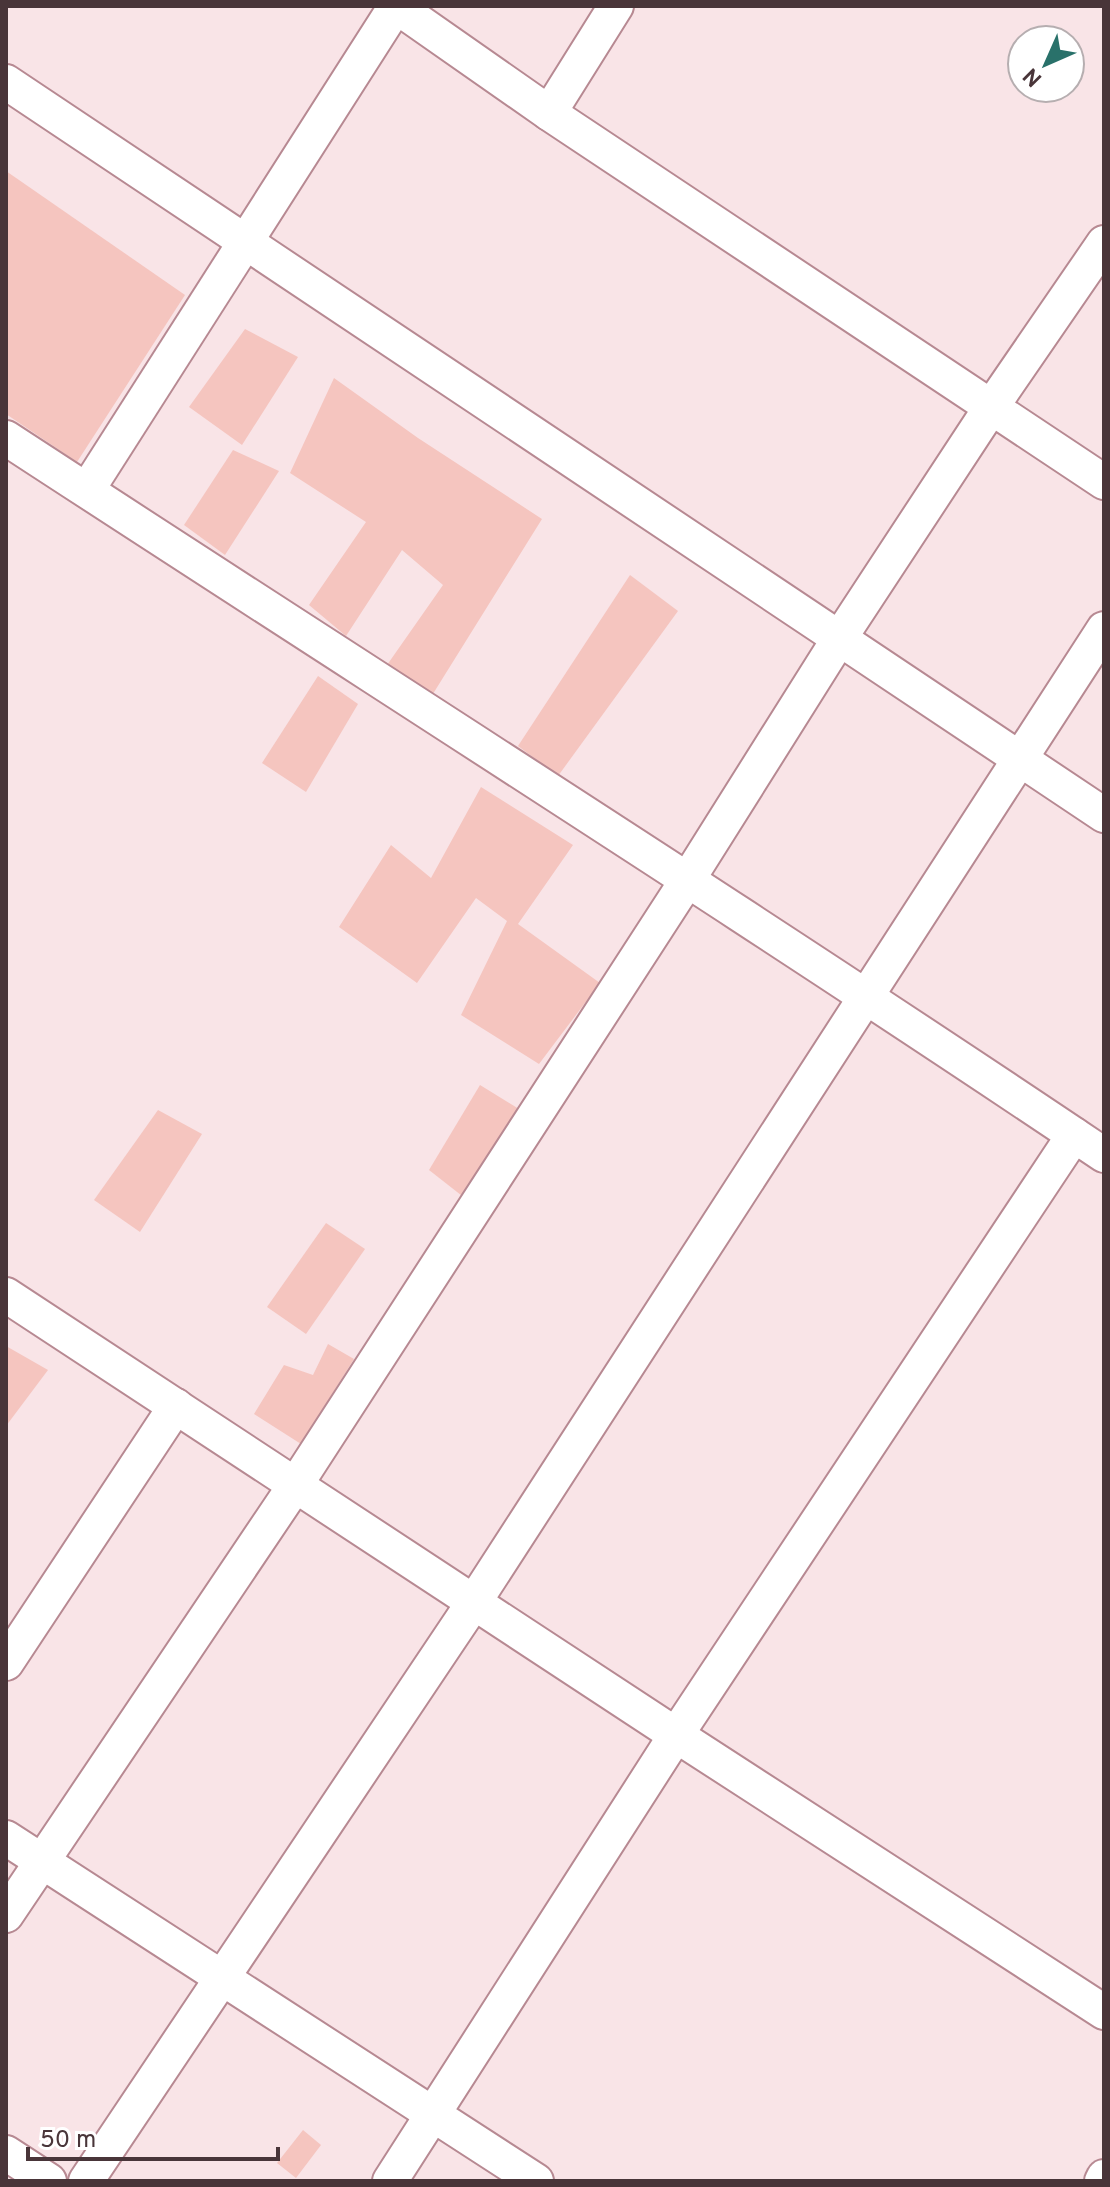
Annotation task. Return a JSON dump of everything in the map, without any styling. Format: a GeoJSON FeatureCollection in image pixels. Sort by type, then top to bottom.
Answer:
{"type":"FeatureCollection","features":[{"type":"Feature","properties":{"kind":"street"},"geometry":{"type":"LineString","coordinates":[[87,490],[396,6],[549,113],[1104,482]]}},
{"type":"Feature","properties":{"kind":"street"},"geometry":{"type":"LineString","coordinates":[[549,113],[616,6]]}},
{"type":"Feature","properties":{"kind":"street"},"geometry":{"type":"LineString","coordinates":[[6,82],[1104,815]]}},
{"type":"Feature","properties":{"kind":"street"},"geometry":{"type":"LineString","coordinates":[[6,1915],[296,1484],[688,879],[839,639],[992,406],[1104,243]]}},
{"type":"Feature","properties":{"kind":"street"},"geometry":{"type":"LineString","coordinates":[[6,438],[868,996],[1104,1155]]}},
{"type":"Feature","properties":{"kind":"street"},"geometry":{"type":"LineString","coordinates":[[86,2181],[474,1602],[1104,629]]}},
{"type":"Feature","properties":{"kind":"street"},"geometry":{"type":"LineString","coordinates":[[390,2181],[676,1735],[1074,1135]]}},
{"type":"Feature","properties":{"kind":"street"},"geometry":{"type":"LineString","coordinates":[[6,1295],[1104,2012]]}},
{"type":"Feature","properties":{"kind":"street"},"geometry":{"type":"LineString","coordinates":[[6,1663],[176,1406]]}},
{"type":"Feature","properties":{"kind":"street"},"geometry":{"type":"LineString","coordinates":[[6,1838],[536,2181]]}},
{"type":"Feature","properties":{"kind":"street"},"geometry":{"type":"LineString","coordinates":[[6,2153],[49,2181]]}},
{"type":"Feature","properties":{"kind":"building"},"geometry":{"type":"Polygon","coordinates":[[[6,171],[185,295],[77,462],[6,414],[6,171]]]}},
{"type":"Feature","properties":{"kind":"building"},"geometry":{"type":"Polygon","coordinates":[[[245,329],[298,357],[242,445],[189,407],[245,329]]]}},
{"type":"Feature","properties":{"kind":"building"},"geometry":{"type":"Polygon","coordinates":[[[334,378],[418,438],[542,519],[431,697],[387,665],[443,585],[402,550],[346,636],[309,605],[366,522],[290,473],[334,378]]]}},
{"type":"Feature","properties":{"kind":"building"},"geometry":{"type":"Polygon","coordinates":[[[233,450],[279,471],[225,555],[184,525],[233,450]]]}},
{"type":"Feature","properties":{"kind":"building"},"geometry":{"type":"Polygon","coordinates":[[[630,575],[678,611],[558,776],[518,746],[630,575]]]}},
{"type":"Feature","properties":{"kind":"building"},"geometry":{"type":"Polygon","coordinates":[[[318,676],[358,704],[306,792],[262,763],[318,676]]]}},
{"type":"Feature","properties":{"kind":"building"},"geometry":{"type":"Polygon","coordinates":[[[481,787],[573,845],[518,924],[600,983],[539,1064],[461,1015],[507,921],[476,898],[417,983],[339,927],[391,845],[431,878],[481,787]]]}},
{"type":"Feature","properties":{"kind":"building"},"geometry":{"type":"Polygon","coordinates":[[[480,1085],[519,1109],[466,1199],[429,1170],[480,1085]]]}},
{"type":"Feature","properties":{"kind":"building"},"geometry":{"type":"Polygon","coordinates":[[[158,1110],[202,1134],[140,1232],[94,1200],[158,1110]]]}},
{"type":"Feature","properties":{"kind":"building"},"geometry":{"type":"Polygon","coordinates":[[[326,1223],[365,1249],[306,1334],[267,1307],[326,1223]]]}},
{"type":"Feature","properties":{"kind":"building"},"geometry":{"type":"Polygon","coordinates":[[[328,1344],[354,1359],[301,1444],[254,1414],[284,1365],[313,1375],[328,1344]]]}},
{"type":"Feature","properties":{"kind":"building"},"geometry":{"type":"Polygon","coordinates":[[[6,1346],[48,1370],[6,1426],[6,1346]]]}},
{"type":"Feature","properties":{"kind":"building"},"geometry":{"type":"Polygon","coordinates":[[[303,2130],[321,2145],[296,2178],[277,2163],[303,2130]]]}}]}
